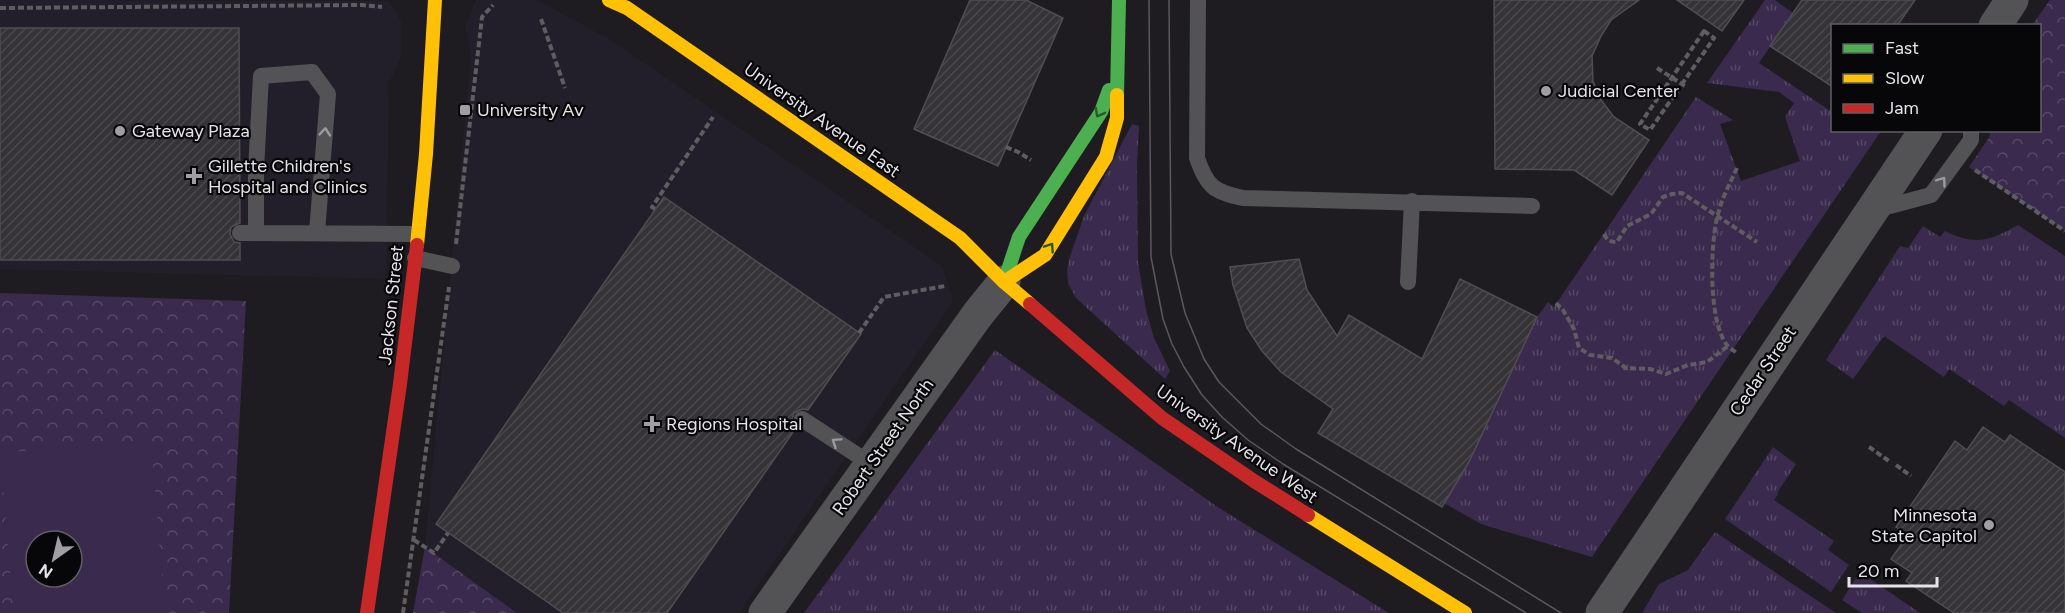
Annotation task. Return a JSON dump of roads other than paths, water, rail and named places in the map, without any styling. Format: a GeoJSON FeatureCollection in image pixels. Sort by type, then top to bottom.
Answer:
{"type":"FeatureCollection","features":[{"type":"Feature","properties":{"kind":"street","name":"Jackson Street"},"geometry":{"type":"LineString","coordinates":[[367,613],[400,389],[415,258],[426,144],[435,0]]}},
{"type":"Feature","properties":{"kind":"street","name":"University Avenue East"},"geometry":{"type":"LineString","coordinates":[[609,0],[627,8],[960,238],[1004,282]]}},
{"type":"Feature","properties":{"kind":"street","name":"Robert Street North"},"geometry":{"type":"LineString","coordinates":[[765,613],[978,314],[1004,282],[1046,255],[1106,157],[1117,117],[1119,0]]}},
{"type":"Feature","properties":{"kind":"street"},"geometry":{"type":"LineString","coordinates":[[1996,24],[2012,0]]}},
{"type":"Feature","properties":{"kind":"street","name":"Robert Street North"},"geometry":{"type":"LineString","coordinates":[[1004,282],[1019,237],[1101,112],[1117,71]]}},
{"type":"Feature","properties":{"kind":"street","name":"Cedar Street"},"geometry":{"type":"LineString","coordinates":[[1602,613],[1925,132]]}},
{"type":"Feature","properties":{"kind":"street","name":"University Avenue West"},"geometry":{"type":"LineString","coordinates":[[1004,282],[1162,418],[1254,481],[1466,613]]}},
{"type":"Feature","properties":{"kind":"lane"},"geometry":{"type":"LineString","coordinates":[[1198,0],[1197,158],[1204,177],[1221,194],[1244,198],[1532,206]]}},
{"type":"Feature","properties":{"kind":"lane"},"geometry":{"type":"LineString","coordinates":[[317,232],[328,94],[312,72],[261,76],[256,170],[248,233],[417,234]]}},
{"type":"Feature","properties":{"kind":"lane"},"geometry":{"type":"LineString","coordinates":[[1871,211],[1931,195],[1971,140],[1971,132]]}},
{"type":"Feature","properties":{"kind":"lane"},"geometry":{"type":"LineString","coordinates":[[1408,282],[1412,201]]}},
{"type":"Feature","properties":{"kind":"lane"},"geometry":{"type":"LineString","coordinates":[[415,258],[452,266]]}},
{"type":"Feature","properties":{"kind":"lane"},"geometry":{"type":"LineString","coordinates":[[802,419],[871,464]]}},
{"type":"Feature","properties":{"kind":"tram line"},"geometry":{"type":"LineString","coordinates":[[1149,0],[1151,257],[1163,319],[1184,367],[1202,395],[1248,440],[1283,464],[1526,613]]}},
{"type":"Feature","properties":{"kind":"tram line"},"geometry":{"type":"LineString","coordinates":[[1169,0],[1171,254],[1185,313],[1204,359],[1219,382],[1261,424],[1296,449],[1561,613]]}},
{"type":"Feature","properties":{"kind":"place","name":"Judicial Center"},"geometry":{"type":"Point","coordinates":[1546,91]}},
{"type":"Feature","properties":{"kind":"place","name":"University Av"},"geometry":{"type":"Point","coordinates":[465,110]}},
{"type":"Feature","properties":{"kind":"place","name":"Gateway Plaza"},"geometry":{"type":"Point","coordinates":[120,131]}},
{"type":"Feature","properties":{"kind":"place","name":"Gillette Children's Hospital and Clinics"},"geometry":{"type":"Point","coordinates":[194,176]}},
{"type":"Feature","properties":{"kind":"place","name":"Regions Hospital"},"geometry":{"type":"Point","coordinates":[652,424]}},
{"type":"Feature","properties":{"kind":"place","name":"Minnesota State Capitol"},"geometry":{"type":"Point","coordinates":[1989,525]}}]}
